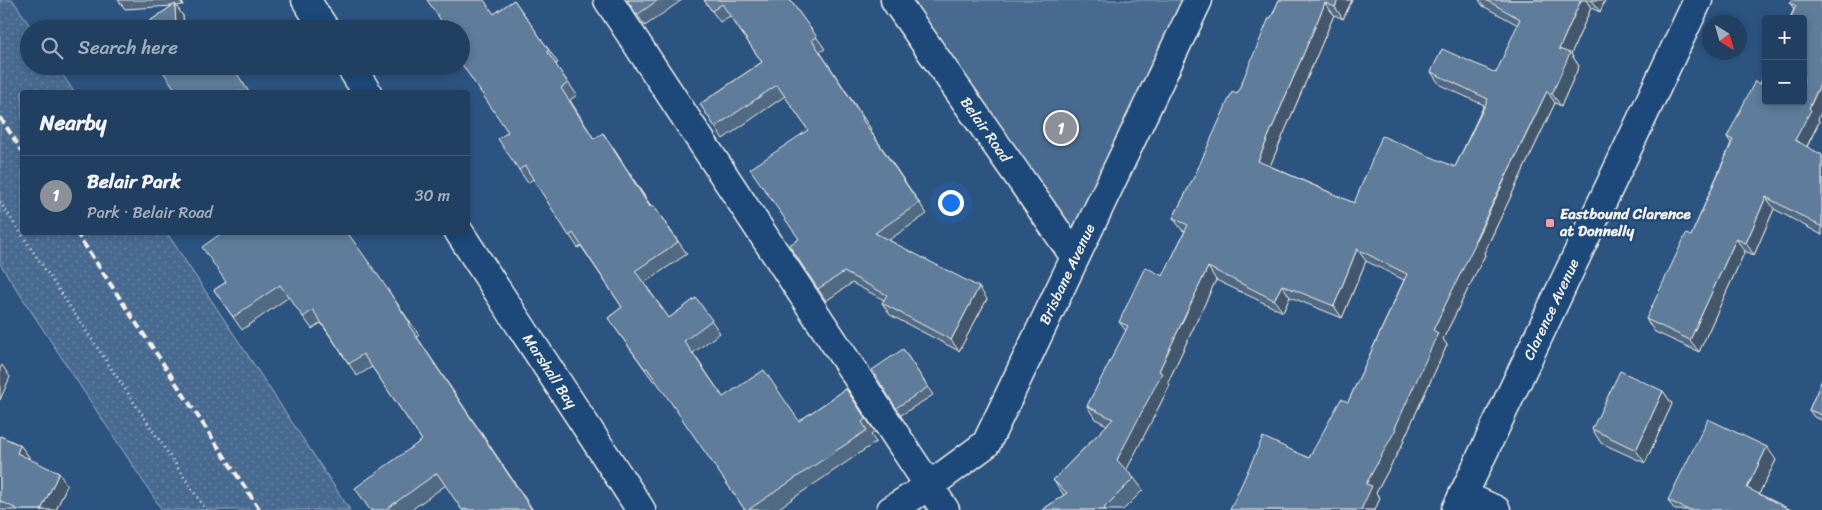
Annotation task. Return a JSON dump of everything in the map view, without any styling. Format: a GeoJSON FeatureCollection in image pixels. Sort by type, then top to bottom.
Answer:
{"type":"FeatureCollection","features":[{"type":"Feature","properties":{"kind":"street"},"geometry":{"type":"LineString","coordinates":[[306,0],[319,20]]}},
{"type":"Feature","properties":{"kind":"street"},"geometry":{"type":"LineString","coordinates":[[608,0],[945,510]]}},
{"type":"Feature","properties":{"kind":"street","name":"Belair Road"},"geometry":{"type":"LineString","coordinates":[[895,0],[1075,257]]}},
{"type":"Feature","properties":{"kind":"street","name":"Brisbane Avenue"},"geometry":{"type":"LineString","coordinates":[[891,510],[929,486],[986,444],[1198,0]]}},
{"type":"Feature","properties":{"kind":"street","name":"Clarence Avenue"},"geometry":{"type":"LineString","coordinates":[[1460,502],[1698,0]]}},
{"type":"Feature","properties":{"kind":"street"},"geometry":{"type":"LineString","coordinates":[[356,75],[366,90]]}},
{"type":"Feature","properties":{"kind":"street","name":"Marshall Bay"},"geometry":{"type":"LineString","coordinates":[[461,235],[641,510]]}},
{"type":"Feature","properties":{"kind":"street"},"geometry":{"type":"LineString","coordinates":[[1460,502],[1496,510]]}},
{"type":"Feature","properties":{"kind":"path"},"geometry":{"type":"LineString","coordinates":[[0,202],[20,232]]}},
{"type":"Feature","properties":{"kind":"path"},"geometry":{"type":"LineString","coordinates":[[22,235],[206,510]]}},
{"type":"Feature","properties":{"kind":"shaded area"},"geometry":{"type":"Polygon","coordinates":[[[0,0],[13,0],[26,20],[20,20],[20,75],[63,75],[73,90],[20,90],[20,235],[168,235],[350,510],[162,510],[0,264],[0,0]]]}},
{"type":"Feature","properties":{"kind":"shaded area"},"geometry":{"type":"Polygon","coordinates":[[[895,0],[1198,0],[1075,257],[895,0]]]}},
{"type":"Feature","properties":{"kind":"building"},"geometry":{"type":"Polygon","coordinates":[[[427,0],[484,0],[494,14],[514,0],[549,50],[547,51],[568,83],[561,88],[594,139],[603,133],[650,207],[653,205],[678,242],[635,271],[669,318],[696,298],[712,320],[684,341],[723,397],[764,370],[799,421],[846,389],[866,419],[862,422],[867,430],[748,510],[745,510],[647,368],[645,369],[608,318],[622,307],[573,233],[569,236],[525,166],[519,170],[498,139],[508,132],[469,75],[470,20],[441,20],[427,0]]]}},
{"type":"Feature","properties":{"kind":"building"},"geometry":{"type":"Polygon","coordinates":[[[627,0],[658,0],[637,15],[627,0]]]}},
{"type":"Feature","properties":{"kind":"building"},"geometry":{"type":"Polygon","coordinates":[[[704,0],[790,0],[817,37],[812,40],[862,119],[919,203],[875,233],[979,287],[951,340],[882,303],[887,295],[844,272],[818,289],[789,245],[799,239],[750,169],[808,130],[777,85],[715,127],[700,104],[762,62],[722,4],[712,11],[704,0]]]}},
{"type":"Feature","properties":{"kind":"building"},"geometry":{"type":"Polygon","coordinates":[[[1279,0],[1338,0],[1335,7],[1325,3],[1258,161],[1354,203],[1382,136],[1455,167],[1488,99],[1431,72],[1442,49],[1496,73],[1520,19],[1486,0],[1581,0],[1559,49],[1570,53],[1552,94],[1547,91],[1433,330],[1438,333],[1396,429],[1366,484],[1372,486],[1361,510],[1230,510],[1263,437],[1309,458],[1341,399],[1348,402],[1407,274],[1357,249],[1334,306],[1282,285],[1274,300],[1208,267],[1159,371],[1162,373],[1117,460],[1134,478],[1104,508],[1106,510],[1042,510],[1067,493],[1053,480],[1113,419],[1087,406],[1128,326],[1119,322],[1145,267],[1163,276],[1188,225],[1173,218],[1194,177],[1232,92],[1237,94],[1269,18],[1271,18],[1279,0]]]}},
{"type":"Feature","properties":{"kind":"building"},"geometry":{"type":"Polygon","coordinates":[[[1792,0],[1822,0],[1822,80],[1809,108],[1811,110],[1795,140],[1822,155],[1822,227],[1766,197],[1746,243],[1736,239],[1690,340],[1646,319],[1686,234],[1691,236],[1733,140],[1727,137],[1755,81],[1760,84],[1762,80],[1762,105],[1807,105],[1807,15],[1792,15],[1796,6],[1790,3],[1792,0]]]}},
{"type":"Feature","properties":{"kind":"building"},"geometry":{"type":"Polygon","coordinates":[[[175,4],[176,20],[151,20],[175,4]]]}},
{"type":"Feature","properties":{"kind":"building"},"geometry":{"type":"Polygon","coordinates":[[[165,75],[238,75],[248,90],[183,90],[176,90],[165,75]]]}},
{"type":"Feature","properties":{"kind":"building"},"geometry":{"type":"Polygon","coordinates":[[[219,235],[349,235],[410,323],[408,324],[532,510],[462,510],[437,473],[385,510],[370,510],[355,488],[422,440],[363,354],[349,364],[313,310],[303,317],[280,285],[233,317],[214,290],[226,282],[202,247],[219,235]]]}},
{"type":"Feature","properties":{"kind":"building"},"geometry":{"type":"Polygon","coordinates":[[[903,349],[928,387],[896,408],[872,370],[903,349]]]}},
{"type":"Feature","properties":{"kind":"building"},"geometry":{"type":"Polygon","coordinates":[[[1620,371],[1663,391],[1636,450],[1592,429],[1620,371]]]}},
{"type":"Feature","properties":{"kind":"building"},"geometry":{"type":"Polygon","coordinates":[[[1822,380],[1822,415],[1809,410],[1822,380]]]}},
{"type":"Feature","properties":{"kind":"building"},"geometry":{"type":"Polygon","coordinates":[[[1708,419],[1767,447],[1747,488],[1791,510],[1688,510],[1668,500],[1708,419]]]}},
{"type":"Feature","properties":{"kind":"building"},"geometry":{"type":"Polygon","coordinates":[[[0,436],[20,445],[17,453],[59,473],[41,510],[19,510],[0,501],[0,436]]]}},
{"type":"Feature","properties":{"kind":"railway"},"geometry":{"type":"LineString","coordinates":[[0,117],[20,148]]}},
{"type":"Feature","properties":{"kind":"railway"},"geometry":{"type":"LineString","coordinates":[[78,235],[260,510]]}},
{"type":"Feature","properties":{"kind":"place","name":"Belair Park"},"geometry":{"type":"Point","coordinates":[1061,128]}},
{"type":"Feature","properties":{"kind":"place","name":"Eastbound Clarence at Donnelly"},"geometry":{"type":"Point","coordinates":[1550,223]}}]}
